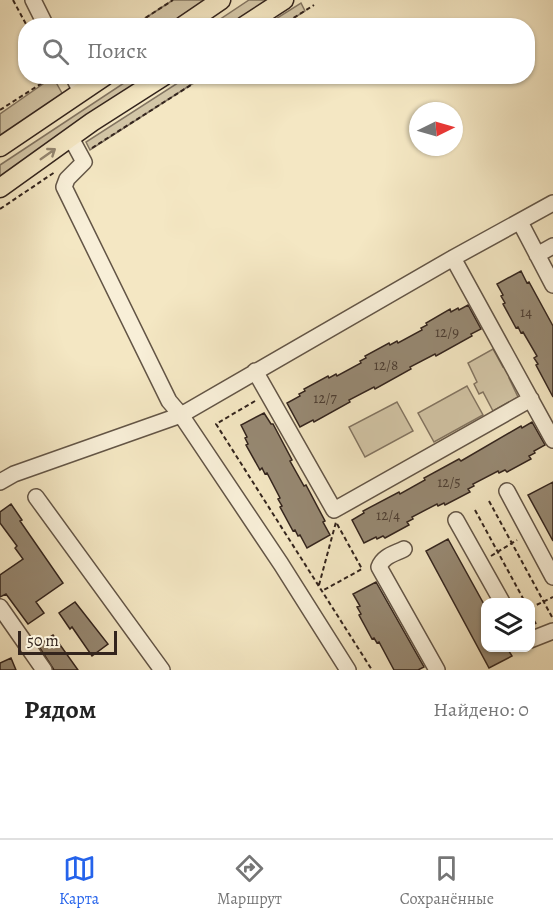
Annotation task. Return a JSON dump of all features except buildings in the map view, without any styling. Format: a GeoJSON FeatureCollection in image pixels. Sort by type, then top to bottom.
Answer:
{"type":"FeatureCollection","features":[{"type":"Feature","properties":{"kind":"main road"},"geometry":{"type":"LineString","coordinates":[[195,18],[221,0]]}},
{"type":"Feature","properties":{"kind":"main road"},"geometry":{"type":"LineString","coordinates":[[256,18],[284,0]]}},
{"type":"Feature","properties":{"kind":"main road"},"geometry":{"type":"LineString","coordinates":[[0,147],[77,84]]}},
{"type":"Feature","properties":{"kind":"main road"},"geometry":{"type":"LineString","coordinates":[[0,188],[152,84]]}},
{"type":"Feature","properties":{"kind":"street"},"geometry":{"type":"LineString","coordinates":[[33,0],[42,18]]}},
{"type":"Feature","properties":{"kind":"street"},"geometry":{"type":"LineString","coordinates":[[71,138],[84,162],[68,179],[64,187],[170,401],[281,564],[348,670]]}},
{"type":"Feature","properties":{"kind":"street"},"geometry":{"type":"LineString","coordinates":[[0,482],[14,474],[181,415],[553,203]]}},
{"type":"Feature","properties":{"kind":"street"},"geometry":{"type":"LineString","coordinates":[[520,222],[553,285]]}},
{"type":"Feature","properties":{"kind":"street"},"geometry":{"type":"LineString","coordinates":[[537,255],[553,246]]}},
{"type":"Feature","properties":{"kind":"street"},"geometry":{"type":"LineString","coordinates":[[453,258],[553,440]]}},
{"type":"Feature","properties":{"kind":"street"},"geometry":{"type":"LineString","coordinates":[[255,371],[334,510],[531,399]]}},
{"type":"Feature","properties":{"kind":"street"},"geometry":{"type":"LineString","coordinates":[[507,491],[553,577]]}},
{"type":"Feature","properties":{"kind":"street"},"geometry":{"type":"LineString","coordinates":[[36,497],[162,670]]}},
{"type":"Feature","properties":{"kind":"street"},"geometry":{"type":"LineString","coordinates":[[456,520],[499,598]]}},
{"type":"Feature","properties":{"kind":"street"},"geometry":{"type":"LineString","coordinates":[[404,549],[386,557],[381,561],[380,567],[437,670]]}},
{"type":"Feature","properties":{"kind":"street"},"geometry":{"type":"LineString","coordinates":[[0,607],[44,670]]}},
{"type":"Feature","properties":{"kind":"street"},"geometry":{"type":"LineString","coordinates":[[535,638],[553,631]]}},
{"type":"Feature","properties":{"kind":"path"},"geometry":{"type":"LineString","coordinates":[[14,0],[23,18]]}},
{"type":"Feature","properties":{"kind":"path"},"geometry":{"type":"LineString","coordinates":[[145,18],[173,0]]}},
{"type":"Feature","properties":{"kind":"path"},"geometry":{"type":"LineString","coordinates":[[294,18],[314,5]]}},
{"type":"Feature","properties":{"kind":"path"},"geometry":{"type":"LineString","coordinates":[[0,110],[41,84]]}},
{"type":"Feature","properties":{"kind":"path"},"geometry":{"type":"LineString","coordinates":[[0,209],[192,84]]}},
{"type":"Feature","properties":{"kind":"path"},"geometry":{"type":"LineString","coordinates":[[268,394],[216,423],[372,670]]}},
{"type":"Feature","properties":{"kind":"path"},"geometry":{"type":"LineString","coordinates":[[489,501],[553,619]]}},
{"type":"Feature","properties":{"kind":"path"},"geometry":{"type":"LineString","coordinates":[[475,510],[522,598]]}},
{"type":"Feature","properties":{"kind":"path"},"geometry":{"type":"LineString","coordinates":[[318,585],[336,522],[362,569],[322,591]]}},
{"type":"Feature","properties":{"kind":"path"},"geometry":{"type":"LineString","coordinates":[[479,562],[529,533]]}},
{"type":"Feature","properties":{"kind":"path"},"geometry":{"type":"LineString","coordinates":[[535,606],[553,597]]}},
{"type":"Feature","properties":{"kind":"shaded area"},"geometry":{"type":"Polygon","coordinates":[[[173,0],[206,0],[178,18],[145,18],[173,0]]]}},
{"type":"Feature","properties":{"kind":"shaded area"},"geometry":{"type":"Polygon","coordinates":[[[249,0],[275,0],[246,18],[222,18],[249,0]]]}},
{"type":"Feature","properties":{"kind":"shaded area"},"geometry":{"type":"Polygon","coordinates":[[[301,3],[305,11],[294,18],[277,18],[301,3]]]}},
{"type":"Feature","properties":{"kind":"shaded area"},"geometry":{"type":"Polygon","coordinates":[[[43,84],[57,84],[63,95],[0,140],[0,114],[43,84]]]}},
{"type":"Feature","properties":{"kind":"shaded area"},"geometry":{"type":"Polygon","coordinates":[[[122,84],[145,84],[0,179],[0,165],[122,84]]]}},
{"type":"Feature","properties":{"kind":"shaded area"},"geometry":{"type":"Polygon","coordinates":[[[176,84],[192,84],[90,150],[86,142],[176,84]]]}},
{"type":"Feature","properties":{"kind":"shaded area"},"geometry":{"type":"Polygon","coordinates":[[[493,349],[503,367],[506,366],[512,376],[509,378],[518,397],[493,411],[483,392],[479,394],[474,384],[477,382],[468,363],[493,349]]]}},
{"type":"Feature","properties":{"kind":"shaded area"},"geometry":{"type":"Polygon","coordinates":[[[467,386],[483,415],[434,442],[418,413],[467,386]]]}},
{"type":"Feature","properties":{"kind":"shaded area"},"geometry":{"type":"Polygon","coordinates":[[[397,402],[413,431],[365,457],[349,427],[397,402]]]}}]}
